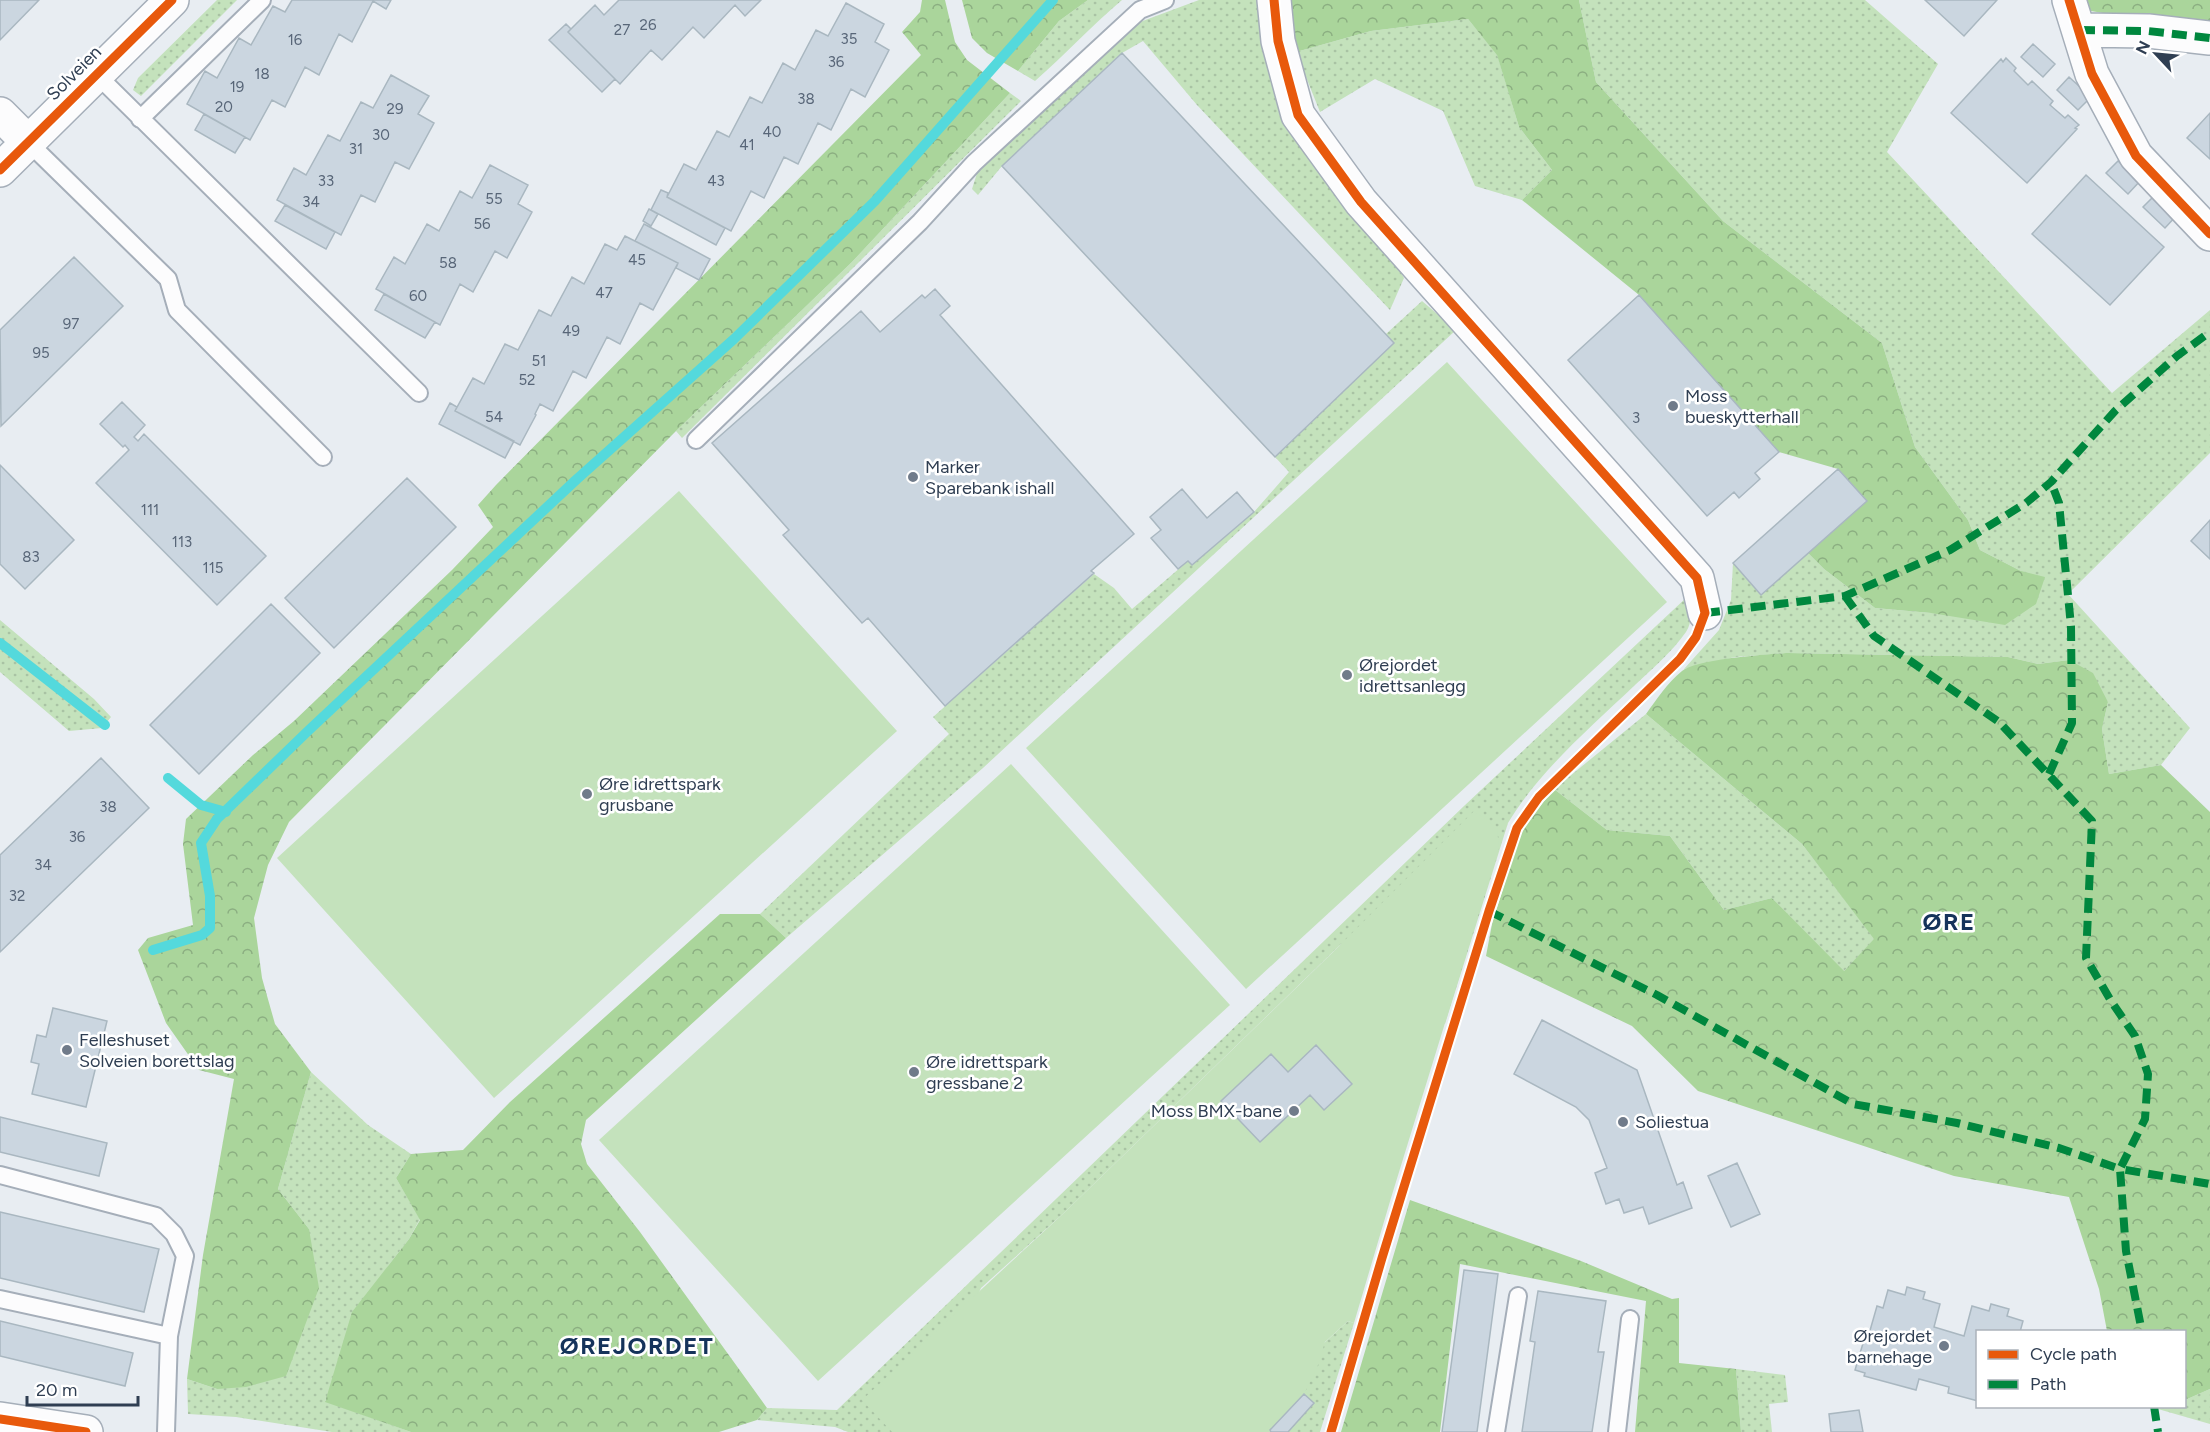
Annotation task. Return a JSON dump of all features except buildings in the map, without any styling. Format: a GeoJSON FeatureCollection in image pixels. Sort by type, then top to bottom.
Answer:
{"type":"FeatureCollection","features":[{"type":"Feature","properties":{"kind":"street","name":"Solveien"},"geometry":{"type":"LineString","coordinates":[[0,170],[172,0]]}},
{"type":"Feature","properties":{"kind":"street"},"geometry":{"type":"LineString","coordinates":[[1274,0],[1278,41],[1298,115],[1361,202],[1697,578],[1705,613]]}},
{"type":"Feature","properties":{"kind":"street"},"geometry":{"type":"LineString","coordinates":[[2210,38],[2148,31],[2074,15],[2092,74],[2136,156],[2210,234]]}},
{"type":"Feature","properties":{"kind":"street"},"geometry":{"type":"LineString","coordinates":[[0,114],[28,142]]}},
{"type":"Feature","properties":{"kind":"street"},"geometry":{"type":"LineString","coordinates":[[0,1419],[86,1432]]}},
{"type":"Feature","properties":{"kind":"lane"},"geometry":{"type":"LineString","coordinates":[[140,119],[262,0]]}},
{"type":"Feature","properties":{"kind":"lane"},"geometry":{"type":"LineString","coordinates":[[696,440],[925,227],[974,163],[1140,10],[1165,0]]}},
{"type":"Feature","properties":{"kind":"lane"},"geometry":{"type":"LineString","coordinates":[[96,74],[419,393]]}},
{"type":"Feature","properties":{"kind":"lane"},"geometry":{"type":"LineString","coordinates":[[28,142],[168,279],[177,310],[323,457]]}},
{"type":"Feature","properties":{"kind":"lane"},"geometry":{"type":"LineString","coordinates":[[0,1175],[156,1216],[174,1234],[185,1256],[169,1336],[166,1432]]}},
{"type":"Feature","properties":{"kind":"lane"},"geometry":{"type":"LineString","coordinates":[[1496,1432],[1518,1296]]}},
{"type":"Feature","properties":{"kind":"lane"},"geometry":{"type":"LineString","coordinates":[[0,1299],[169,1336]]}},
{"type":"Feature","properties":{"kind":"lane"},"geometry":{"type":"LineString","coordinates":[[1617,1432],[1630,1319]]}},
{"type":"Feature","properties":{"kind":"green space"},"geometry":{"type":"Polygon","coordinates":[[[217,0],[237,0],[141,96],[133,90],[138,78],[217,0]]]}},
{"type":"Feature","properties":{"kind":"green space"},"geometry":{"type":"Polygon","coordinates":[[[922,0],[945,0],[955,42],[967,60],[1010,93],[852,262],[676,431],[289,822],[268,865],[254,918],[262,978],[275,1024],[311,1072],[278,1189],[309,1229],[319,1288],[286,1376],[246,1387],[217,1389],[187,1379],[203,1255],[234,1079],[199,1070],[166,1023],[138,950],[148,938],[193,925],[183,844],[186,819],[253,755],[294,721],[452,570],[493,527],[478,505],[496,485],[921,55],[902,32],[920,12],[922,0]]]}},
{"type":"Feature","properties":{"kind":"green space"},"geometry":{"type":"Polygon","coordinates":[[[962,0],[1088,0],[1059,21],[1018,71],[987,53],[972,38],[962,0]]]}},
{"type":"Feature","properties":{"kind":"green space"},"geometry":{"type":"Polygon","coordinates":[[[1088,0],[1122,0],[1035,81],[1018,71],[1059,21],[1088,0]]]}},
{"type":"Feature","properties":{"kind":"green space"},"geometry":{"type":"Polygon","coordinates":[[[1199,0],[1256,0],[1262,6],[1293,127],[1318,171],[1395,263],[1404,278],[1390,310],[1197,105],[1143,41],[1122,53],[1002,166],[978,195],[972,189],[978,170],[994,153],[1140,22],[1199,0]]]}},
{"type":"Feature","properties":{"kind":"green space"},"geometry":{"type":"Polygon","coordinates":[[[1290,0],[1579,0],[1596,82],[1723,221],[1882,343],[1915,447],[1968,520],[1980,550],[2021,571],[2045,577],[2036,604],[2005,625],[1931,613],[1875,608],[1824,569],[1808,553],[1866,501],[1838,469],[1779,452],[1639,295],[1522,200],[1552,170],[1519,127],[1497,55],[1468,19],[1371,31],[1296,52],[1290,0]]]}},
{"type":"Feature","properties":{"kind":"green space"},"geometry":{"type":"Polygon","coordinates":[[[1579,0],[1865,0],[1938,64],[1887,152],[2112,393],[2210,310],[2210,453],[2068,594],[2190,728],[2161,765],[2109,774],[2102,729],[2108,702],[2069,660],[2038,664],[2008,657],[1788,653],[1735,657],[1684,669],[1719,630],[1731,600],[1733,563],[1761,595],[1808,553],[1824,569],[1875,608],[1931,613],[2021,571],[1980,550],[1968,520],[1915,447],[1882,343],[1723,221],[1596,82],[1579,0]]]}},
{"type":"Feature","properties":{"kind":"green space"},"geometry":{"type":"Polygon","coordinates":[[[2080,0],[2210,0],[2210,31],[2085,10],[2080,0]]]}},
{"type":"Feature","properties":{"kind":"green space"},"geometry":{"type":"Polygon","coordinates":[[[1468,19],[1497,54],[1519,127],[1552,170],[1522,200],[1475,186],[1443,111],[1375,79],[1320,112],[1296,52],[1371,31],[1468,19]]]}},
{"type":"Feature","properties":{"kind":"green space"},"geometry":{"type":"Polygon","coordinates":[[[1010,93],[1021,101],[682,438],[676,431],[852,262],[1010,93]]]}},
{"type":"Feature","properties":{"kind":"green space"},"geometry":{"type":"Polygon","coordinates":[[[1422,301],[1456,330],[983,768],[786,938],[760,914],[949,734],[933,717],[1094,574],[1114,588],[1132,609],[1188,561],[1192,565],[1254,512],[1289,472],[1275,457],[1394,343],[1386,334],[1422,301]]]}},
{"type":"Feature","properties":{"kind":"green space","name":"Ørejordet idrettsanlegg"},"geometry":{"type":"Polygon","coordinates":[[[1447,362],[1667,602],[1246,989],[1026,748],[1447,362]]]}},
{"type":"Feature","properties":{"kind":"green space","name":"Øre idrettspark grusbane"},"geometry":{"type":"Polygon","coordinates":[[[679,491],[897,731],[494,1098],[277,858],[679,491]]]}},
{"type":"Feature","properties":{"kind":"green space"},"geometry":{"type":"Polygon","coordinates":[[[1687,597],[1690,619],[1686,632],[1662,660],[1550,767],[1508,823],[1445,1024],[1341,944],[1066,1211],[981,1288],[915,1432],[848,1432],[835,1427],[757,1420],[767,1408],[837,1410],[1464,806],[1687,597]]]}},
{"type":"Feature","properties":{"kind":"green space"},"geometry":{"type":"Polygon","coordinates":[[[0,620],[94,699],[111,717],[102,728],[69,731],[0,672],[0,620]]]}},
{"type":"Feature","properties":{"kind":"green space"},"geometry":{"type":"Polygon","coordinates":[[[1788,653],[2008,657],[2038,664],[2069,660],[2093,673],[2108,702],[2102,729],[2109,774],[2161,765],[2210,812],[2210,1389],[2186,1400],[2186,1330],[2107,1330],[2099,1289],[2069,1197],[1954,1176],[1698,1091],[1632,1026],[1486,956],[1492,924],[1518,840],[1528,821],[1554,789],[1607,830],[1670,836],[1724,910],[1772,898],[1844,971],[1874,939],[1802,844],[1646,714],[1662,691],[1682,671],[1690,667],[1733,658],[1788,653]]]}},
{"type":"Feature","properties":{"kind":"green space"},"geometry":{"type":"Polygon","coordinates":[[[1646,714],[1802,844],[1875,939],[1843,972],[1772,898],[1724,910],[1670,836],[1607,830],[1554,789],[1646,714]]]}},
{"type":"Feature","properties":{"kind":"green space","name":"Øre idrettspark gressbane 2"},"geometry":{"type":"Polygon","coordinates":[[[1011,764],[1230,1005],[818,1381],[599,1140],[1011,764]]]}},
{"type":"Feature","properties":{"kind":"green space","name":"Moss BMX-bane"},"geometry":{"type":"Polygon","coordinates":[[[1474,811],[1497,828],[1499,848],[1354,1323],[1348,1321],[1325,1342],[1318,1365],[1304,1394],[1314,1403],[1271,1432],[892,1432],[862,1400],[1066,1211],[1332,953],[1474,811]]]}},
{"type":"Feature","properties":{"kind":"green space"},"geometry":{"type":"Polygon","coordinates":[[[720,914],[760,914],[786,938],[586,1120],[581,1144],[587,1164],[640,1232],[767,1408],[757,1420],[719,1432],[411,1432],[325,1402],[352,1312],[409,1239],[420,1220],[396,1178],[411,1154],[463,1150],[510,1102],[720,914]]]}},
{"type":"Feature","properties":{"kind":"green space"},"geometry":{"type":"Polygon","coordinates":[[[311,1072],[368,1125],[411,1154],[396,1178],[420,1219],[409,1239],[388,1266],[325,1401],[411,1432],[332,1432],[236,1417],[188,1414],[187,1379],[217,1389],[309,1229],[278,1189],[311,1072]]]}},
{"type":"Feature","properties":{"kind":"green space"},"geometry":{"type":"Polygon","coordinates":[[[1410,1200],[1581,1261],[1672,1299],[1679,1298],[1679,1363],[1736,1369],[1741,1432],[1635,1432],[1646,1301],[1460,1264],[1440,1432],[1341,1432],[1410,1200]]]}},
{"type":"Feature","properties":{"kind":"green space"},"geometry":{"type":"Polygon","coordinates":[[[1348,1321],[1354,1323],[1320,1432],[1223,1432],[1295,1370],[1348,1321]]]}},
{"type":"Feature","properties":{"kind":"green space"},"geometry":{"type":"Polygon","coordinates":[[[1736,1369],[1785,1375],[1788,1402],[1769,1404],[1772,1432],[1741,1432],[1736,1369]]]}},
{"type":"Feature","properties":{"kind":"green space"},"geometry":{"type":"Polygon","coordinates":[[[2210,1389],[2210,1424],[2154,1408],[2186,1408],[2186,1400],[2210,1389]]]}},
{"type":"Feature","properties":{"kind":"waterway"},"geometry":{"type":"LineString","coordinates":[[153,950],[202,935],[210,928],[210,896],[201,843],[217,819],[577,479],[734,339],[875,201],[1053,0]]}},
{"type":"Feature","properties":{"kind":"waterway"},"geometry":{"type":"LineString","coordinates":[[0,643],[105,725]]}},
{"type":"Feature","properties":{"kind":"waterway"},"geometry":{"type":"LineString","coordinates":[[168,778],[201,805],[226,812]]}},
{"type":"Feature","properties":{"kind":"marked path"},"geometry":{"type":"LineString","coordinates":[[2080,30],[2148,31],[2210,38]]}},
{"type":"Feature","properties":{"kind":"marked path"},"geometry":{"type":"LineString","coordinates":[[1705,613],[1845,596],[1950,550],[2026,503],[2051,482],[2115,411],[2177,356],[2210,332]]}},
{"type":"Feature","properties":{"kind":"marked path"},"geometry":{"type":"LineString","coordinates":[[2049,774],[2072,723],[2071,626],[2059,503],[2051,482]]}},
{"type":"Feature","properties":{"kind":"marked path"},"geometry":{"type":"LineString","coordinates":[[1845,596],[1874,636],[1999,722],[2092,821],[2086,958],[2135,1036],[2148,1074],[2145,1119],[2120,1169],[2210,1184]]}},
{"type":"Feature","properties":{"kind":"marked path"},"geometry":{"type":"LineString","coordinates":[[1489,911],[1657,995],[1853,1104],[1957,1123],[2059,1148],[2120,1169],[2126,1251],[2142,1330]]}},
{"type":"Feature","properties":{"kind":"marked path"},"geometry":{"type":"LineString","coordinates":[[2154,1408],[2158,1432]]}},
{"type":"Feature","properties":{"kind":"cycle path"},"geometry":{"type":"LineString","coordinates":[[0,170],[172,0]]}},
{"type":"Feature","properties":{"kind":"cycle path"},"geometry":{"type":"LineString","coordinates":[[1274,0],[1278,41],[1298,115],[1361,202],[1697,578],[1705,613],[1696,637],[1680,659],[1539,797],[1517,828],[1489,911],[1382,1258],[1331,1432]]}},
{"type":"Feature","properties":{"kind":"cycle path"},"geometry":{"type":"LineString","coordinates":[[2069,0],[2092,74],[2136,156],[2210,234]]}},
{"type":"Feature","properties":{"kind":"cycle path"},"geometry":{"type":"LineString","coordinates":[[0,1419],[86,1432]]}},
{"type":"Feature","properties":{"kind":"place","name":"Moss bueskytterhall"},"geometry":{"type":"Point","coordinates":[1673,406]}},
{"type":"Feature","properties":{"kind":"place","name":"Marker Sparebank ishall"},"geometry":{"type":"Point","coordinates":[913,477]}},
{"type":"Feature","properties":{"kind":"place","name":"Ørejordet idrettsanlegg"},"geometry":{"type":"Point","coordinates":[1347,675]}},
{"type":"Feature","properties":{"kind":"place","name":"Øre idrettspark grusbane"},"geometry":{"type":"Point","coordinates":[587,794]}},
{"type":"Feature","properties":{"kind":"place","name":"Felleshuset Solveien borettslag"},"geometry":{"type":"Point","coordinates":[67,1050]}},
{"type":"Feature","properties":{"kind":"place","name":"Øre idrettspark gressbane 2"},"geometry":{"type":"Point","coordinates":[914,1072]}},
{"type":"Feature","properties":{"kind":"place","name":"Moss BMX-bane"},"geometry":{"type":"Point","coordinates":[1294,1111]}},
{"type":"Feature","properties":{"kind":"place","name":"Soliestua"},"geometry":{"type":"Point","coordinates":[1623,1122]}},
{"type":"Feature","properties":{"kind":"place","name":"Ørejordet barnehage"},"geometry":{"type":"Point","coordinates":[1944,1346]}},
{"type":"Feature","properties":{"kind":"district","name":"ØRE"},"geometry":{"type":"Point","coordinates":[1949,921]}},
{"type":"Feature","properties":{"kind":"district","name":"ØREJORDET"},"geometry":{"type":"Point","coordinates":[637,1345]}}]}
